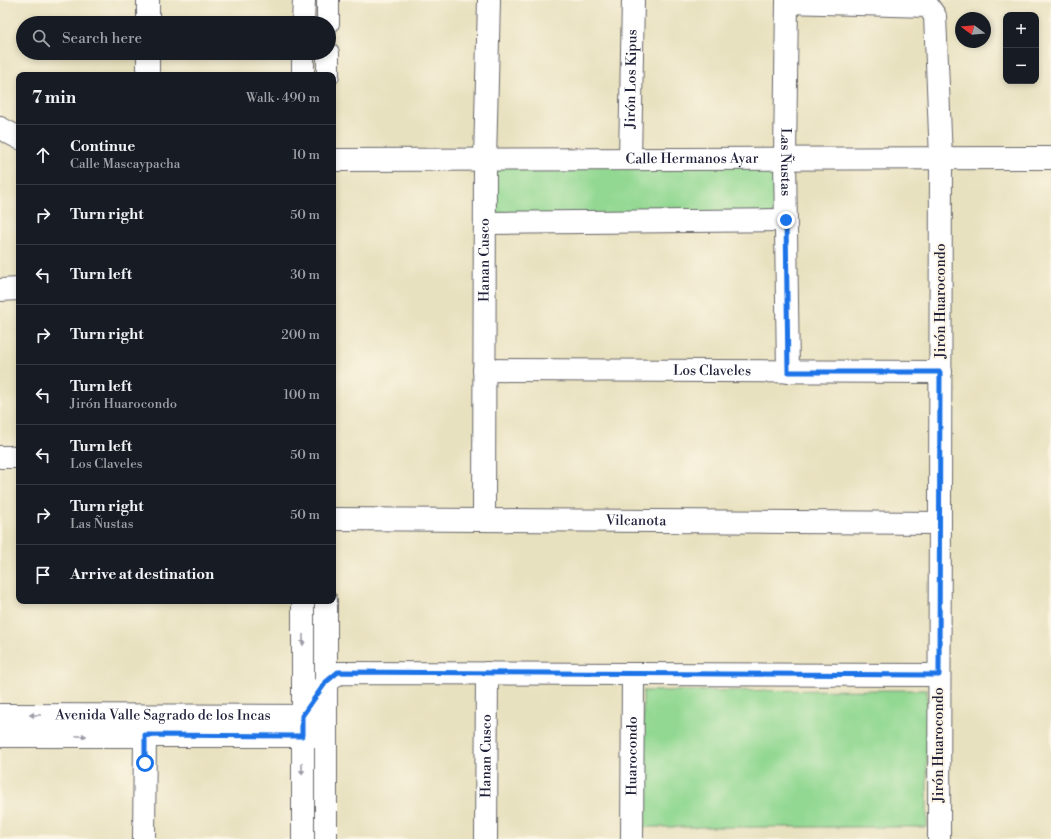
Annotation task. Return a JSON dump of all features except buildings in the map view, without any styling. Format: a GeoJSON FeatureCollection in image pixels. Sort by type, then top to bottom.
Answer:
{"type":"FeatureCollection","features":[{"type":"Feature","properties":{"kind":"street"},"geometry":{"type":"LineString","coordinates":[[148,0],[148,16]]}},
{"type":"Feature","properties":{"kind":"street"},"geometry":{"type":"LineString","coordinates":[[304,0],[304,16]]}},
{"type":"Feature","properties":{"kind":"street"},"geometry":{"type":"LineString","coordinates":[[328,0],[328,16]]}},
{"type":"Feature","properties":{"kind":"street","name":"Hanan Cusco"},"geometry":{"type":"LineString","coordinates":[[484,520],[485,159],[489,0]]}},
{"type":"Feature","properties":{"kind":"street","name":"Jirón Los Kipus"},"geometry":{"type":"LineString","coordinates":[[630,159],[633,0]]}},
{"type":"Feature","properties":{"kind":"street","name":"Jirón Huarocondo"},"geometry":{"type":"LineString","coordinates":[[787,1],[928,6],[935,16],[941,158],[939,839]]}},
{"type":"Feature","properties":{"kind":"street","name":"Las Ñustas"},"geometry":{"type":"LineString","coordinates":[[787,1],[785,158],[788,372]]}},
{"type":"Feature","properties":{"kind":"street"},"geometry":{"type":"LineString","coordinates":[[148,60],[148,72]]}},
{"type":"Feature","properties":{"kind":"street"},"geometry":{"type":"LineString","coordinates":[[304,60],[304,72]]}},
{"type":"Feature","properties":{"kind":"street"},"geometry":{"type":"LineString","coordinates":[[328,60],[328,72]]}},
{"type":"Feature","properties":{"kind":"street"},"geometry":{"type":"LineString","coordinates":[[0,128],[16,136]]}},
{"type":"Feature","properties":{"kind":"street","name":"Calle Hermanos Ayar"},"geometry":{"type":"LineString","coordinates":[[336,160],[1051,158]]}},
{"type":"Feature","properties":{"kind":"street"},"geometry":{"type":"LineString","coordinates":[[485,223],[786,220]]}},
{"type":"Feature","properties":{"kind":"street"},"geometry":{"type":"LineString","coordinates":[[0,290],[16,290]]}},
{"type":"Feature","properties":{"kind":"street","name":"Los Claveles"},"geometry":{"type":"LineString","coordinates":[[484,370],[940,372]]}},
{"type":"Feature","properties":{"kind":"street"},"geometry":{"type":"LineString","coordinates":[[0,457],[16,457]]}},
{"type":"Feature","properties":{"kind":"street","name":"Vilcanota"},"geometry":{"type":"LineString","coordinates":[[336,519],[940,523]]}},
{"type":"Feature","properties":{"kind":"street"},"geometry":{"type":"LineString","coordinates":[[303,604],[303,839]]}},
{"type":"Feature","properties":{"kind":"street"},"geometry":{"type":"LineString","coordinates":[[326,604],[326,839]]}},
{"type":"Feature","properties":{"kind":"street"},"geometry":{"type":"LineString","coordinates":[[302,726],[326,682],[338,672],[939,675]]}},
{"type":"Feature","properties":{"kind":"street","name":"Hanan Cusco"},"geometry":{"type":"LineString","coordinates":[[486,839],[487,673]]}},
{"type":"Feature","properties":{"kind":"street","name":"Huarocondo"},"geometry":{"type":"LineString","coordinates":[[632,839],[633,674]]}},
{"type":"Feature","properties":{"kind":"street","name":"Avenida Valle Sagrado de los Incas"},"geometry":{"type":"LineString","coordinates":[[0,715],[325,726]]}},
{"type":"Feature","properties":{"kind":"street","name":"Avenida Valle Sagrado de los Incas"},"geometry":{"type":"LineString","coordinates":[[0,736],[145,735],[302,726]]}},
{"type":"Feature","properties":{"kind":"street"},"geometry":{"type":"LineString","coordinates":[[144,839],[145,735]]}},
{"type":"Feature","properties":{"kind":"green space"},"geometry":{"type":"Polygon","coordinates":[[[778,163],[778,214],[493,216],[492,165],[778,163]]]}},
{"type":"Feature","properties":{"kind":"green space"},"geometry":{"type":"Polygon","coordinates":[[[927,690],[927,827],[643,827],[643,691],[927,690]]]}},
{"type":"Feature","properties":{"kind":"route"},"geometry":{"type":"LineString","coordinates":[[145,763],[145,735],[302,736],[302,716],[326,682],[338,672],[939,675],[940,372],[788,372],[786,220]]}}]}
